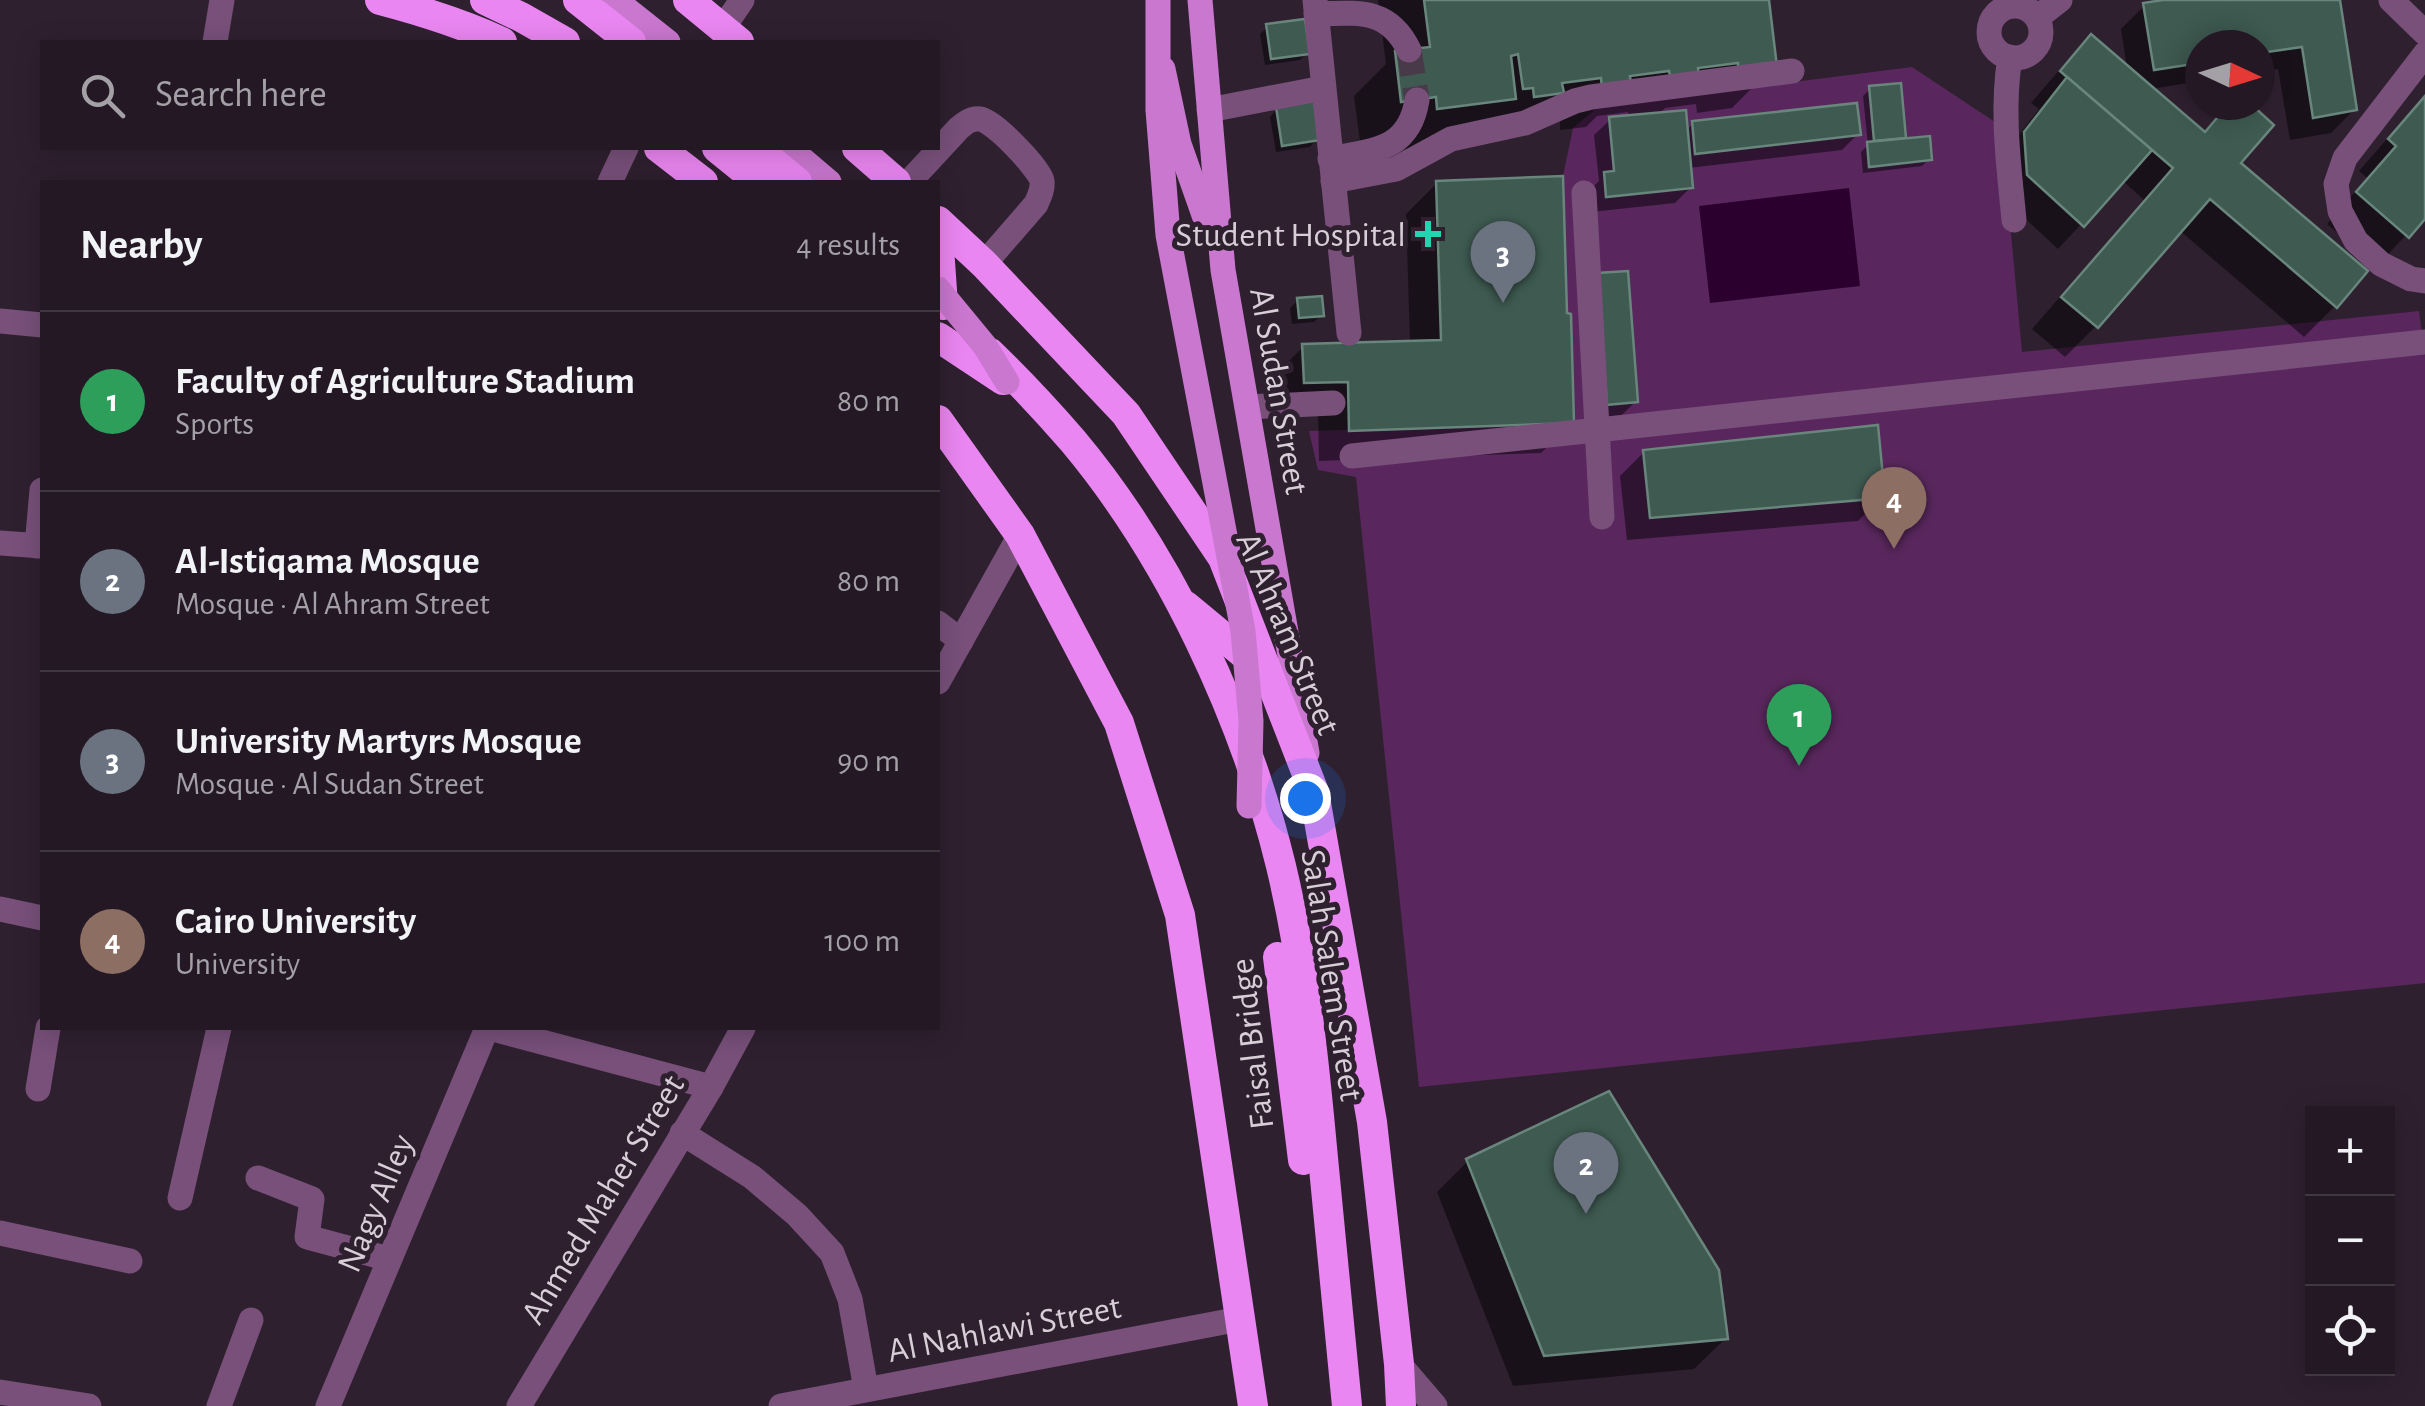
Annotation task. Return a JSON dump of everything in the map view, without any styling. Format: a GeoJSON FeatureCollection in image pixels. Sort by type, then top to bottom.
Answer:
{"type":"FeatureCollection","features":[{"type":"Feature","properties":{"kind":"highway"},"geometry":{"type":"LineString","coordinates":[[380,0],[413,8],[498,40]]}},
{"type":"Feature","properties":{"kind":"highway"},"geometry":{"type":"LineString","coordinates":[[485,0],[561,40]]}},
{"type":"Feature","properties":{"kind":"highway"},"geometry":{"type":"LineString","coordinates":[[578,0],[628,40]]}},
{"type":"Feature","properties":{"kind":"highway"},"geometry":{"type":"LineString","coordinates":[[688,0],[731,35]]}},
{"type":"Feature","properties":{"kind":"highway"},"geometry":{"type":"LineString","coordinates":[[662,150],[700,180]]}},
{"type":"Feature","properties":{"kind":"highway"},"geometry":{"type":"LineString","coordinates":[[719,150],[757,180]]}},
{"type":"Feature","properties":{"kind":"highway"},"geometry":{"type":"LineString","coordinates":[[758,150],[795,180]]}},
{"type":"Feature","properties":{"kind":"highway"},"geometry":{"type":"LineString","coordinates":[[859,150],[894,180]]}},
{"type":"Feature","properties":{"kind":"highway","name":"Al Ahram Street"},"geometry":{"type":"LineString","coordinates":[[940,223],[1126,414],[1223,558],[1314,792],[1372,1122],[1401,1406]]}},
{"type":"Feature","properties":{"kind":"highway","name":"Salah Salem Street"},"geometry":{"type":"LineString","coordinates":[[940,299],[1074,443],[1130,519],[1179,600],[1248,756],[1281,866],[1314,1056],[1346,1406]]}},
{"type":"Feature","properties":{"kind":"highway","name":"Faisal Bridge"},"geometry":{"type":"LineString","coordinates":[[940,338],[1007,382],[1086,476],[1153,579],[1208,690],[1249,806],[1273,912],[1333,1406]]}},
{"type":"Feature","properties":{"kind":"highway"},"geometry":{"type":"LineString","coordinates":[[940,423],[1020,535],[1119,724],[1180,915],[1252,1406]]}},
{"type":"Feature","properties":{"kind":"highway"},"geometry":{"type":"LineString","coordinates":[[1179,600],[1268,674]]}},
{"type":"Feature","properties":{"kind":"main road"},"geometry":{"type":"LineString","coordinates":[[615,0],[665,40]]}},
{"type":"Feature","properties":{"kind":"main road"},"geometry":{"type":"LineString","coordinates":[[1149,0],[1180,144],[1223,270]]}},
{"type":"Feature","properties":{"kind":"main road"},"geometry":{"type":"LineString","coordinates":[[1158,0],[1158,110],[1168,236],[1243,632],[1251,721],[1249,806]]}},
{"type":"Feature","properties":{"kind":"main road","name":"Al Sudan Street"},"geometry":{"type":"LineString","coordinates":[[1200,0],[1223,270],[1314,792]]}},
{"type":"Feature","properties":{"kind":"main road"},"geometry":{"type":"LineString","coordinates":[[791,150],[827,180]]}},
{"type":"Feature","properties":{"kind":"main road"},"geometry":{"type":"LineString","coordinates":[[940,299],[985,346],[1007,382]]}},
{"type":"Feature","properties":{"kind":"street"},"geometry":{"type":"LineString","coordinates":[[215,40],[222,0]]}},
{"type":"Feature","properties":{"kind":"street"},"geometry":{"type":"LineString","coordinates":[[731,35],[742,0]]}},
{"type":"Feature","properties":{"kind":"street"},"geometry":{"type":"LineString","coordinates":[[2038,18],[2060,0]]}},
{"type":"Feature","properties":{"kind":"street"},"geometry":{"type":"LineString","coordinates":[[2002,4],[2023,6],[2038,18],[2041,37],[2030,54],[2010,58],[1994,48],[1988,30],[2002,4]]}},
{"type":"Feature","properties":{"kind":"street"},"geometry":{"type":"LineString","coordinates":[[1349,333],[1315,7],[1376,16],[1402,35],[1409,50]]}},
{"type":"Feature","properties":{"kind":"street"},"geometry":{"type":"LineString","coordinates":[[2425,54],[2344,158],[2336,184],[2340,211],[2356,241],[2381,264],[2411,279],[2425,281]]}},
{"type":"Feature","properties":{"kind":"street"},"geometry":{"type":"LineString","coordinates":[[2010,58],[2004,112],[2014,220]]}},
{"type":"Feature","properties":{"kind":"street"},"geometry":{"type":"LineString","coordinates":[[1332,170],[1396,170],[1452,138],[1525,122],[1591,96],[1792,71]]}},
{"type":"Feature","properties":{"kind":"street"},"geometry":{"type":"LineString","coordinates":[[1209,110],[1323,88]]}},
{"type":"Feature","properties":{"kind":"street"},"geometry":{"type":"LineString","coordinates":[[1332,170],[1398,140],[1408,128],[1417,100]]}},
{"type":"Feature","properties":{"kind":"street"},"geometry":{"type":"LineString","coordinates":[[940,147],[967,121],[979,118],[990,122],[1036,168],[1042,180],[1036,204],[984,264]]}},
{"type":"Feature","properties":{"kind":"street"},"geometry":{"type":"LineString","coordinates":[[611,180],[625,150]]}},
{"type":"Feature","properties":{"kind":"street"},"geometry":{"type":"LineString","coordinates":[[910,180],[938,150]]}},
{"type":"Feature","properties":{"kind":"street"},"geometry":{"type":"LineString","coordinates":[[1584,193],[1602,518]]}},
{"type":"Feature","properties":{"kind":"street"},"geometry":{"type":"LineString","coordinates":[[0,321],[40,324]]}},
{"type":"Feature","properties":{"kind":"street"},"geometry":{"type":"LineString","coordinates":[[1352,456],[2425,342]]}},
{"type":"Feature","properties":{"kind":"street"},"geometry":{"type":"LineString","coordinates":[[1247,406],[1333,402]]}},
{"type":"Feature","properties":{"kind":"street"},"geometry":{"type":"LineString","coordinates":[[940,678],[1020,535]]}},
{"type":"Feature","properties":{"kind":"street"},"geometry":{"type":"LineString","coordinates":[[0,543],[40,546]]}},
{"type":"Feature","properties":{"kind":"street"},"geometry":{"type":"LineString","coordinates":[[940,624],[960,640]]}},
{"type":"Feature","properties":{"kind":"street"},"geometry":{"type":"LineString","coordinates":[[0,909],[40,918]]}},
{"type":"Feature","properties":{"kind":"street"},"geometry":{"type":"LineString","coordinates":[[38,1089],[48,1030]]}},
{"type":"Feature","properties":{"kind":"street"},"geometry":{"type":"LineString","coordinates":[[180,1198],[219,1030]]}},
{"type":"Feature","properties":{"kind":"street","name":"Nagy Alley"},"geometry":{"type":"LineString","coordinates":[[328,1406],[487,1030]]}},
{"type":"Feature","properties":{"kind":"street"},"geometry":{"type":"LineString","coordinates":[[495,1030],[711,1088]]}},
{"type":"Feature","properties":{"kind":"street","name":"Ahmed Maher Street"},"geometry":{"type":"LineString","coordinates":[[519,1406],[742,1030]]}},
{"type":"Feature","properties":{"kind":"street"},"geometry":{"type":"LineString","coordinates":[[682,1132],[752,1177],[797,1215],[832,1253],[850,1299],[866,1390]]}},
{"type":"Feature","properties":{"kind":"street"},"geometry":{"type":"LineString","coordinates":[[258,1178],[312,1198],[308,1237],[389,1260]]}},
{"type":"Feature","properties":{"kind":"street"},"geometry":{"type":"LineString","coordinates":[[0,1233],[130,1261]]}},
{"type":"Feature","properties":{"kind":"street","name":"Al Nahlawi Street"},"geometry":{"type":"LineString","coordinates":[[783,1406],[1240,1319]]}},
{"type":"Feature","properties":{"kind":"street"},"geometry":{"type":"LineString","coordinates":[[219,1406],[251,1320]]}},
{"type":"Feature","properties":{"kind":"street"},"geometry":{"type":"LineString","coordinates":[[1399,1364],[1435,1406]]}},
{"type":"Feature","properties":{"kind":"street"},"geometry":{"type":"LineString","coordinates":[[0,1392],[89,1406]]}},
{"type":"Feature","properties":{"kind":"shaded area"},"geometry":{"type":"Polygon","coordinates":[[[1912,67],[2001,126],[2022,352],[2419,311],[2425,357],[2425,983],[1419,1087],[1356,477],[1318,470],[1309,431],[1574,423],[1563,176],[1573,128],[1598,107],[1912,67]]]}},
{"type":"Feature","properties":{"kind":"shaded area"},"geometry":{"type":"Polygon","coordinates":[[[1849,188],[1860,286],[1710,303],[1699,206],[1849,188]]]}},
{"type":"Feature","properties":{"kind":"building"},"geometry":{"type":"Polygon","coordinates":[[[1424,0],[1769,0],[1777,67],[1738,72],[1738,63],[1698,68],[1699,77],[1671,80],[1669,71],[1630,76],[1631,85],[1602,89],[1601,78],[1562,83],[1564,93],[1534,97],[1533,88],[1523,89],[1518,54],[1511,56],[1516,99],[1437,109],[1436,97],[1401,102],[1395,51],[1430,47],[1424,0]]]}},
{"type":"Feature","properties":{"kind":"building"},"geometry":{"type":"Polygon","coordinates":[[[2340,0],[2357,110],[2313,118],[2302,47],[2275,51],[2275,30],[2185,30],[2185,65],[2154,70],[2143,3],[2340,0]]]}},
{"type":"Feature","properties":{"kind":"building"},"geometry":{"type":"Polygon","coordinates":[[[1305,19],[1310,54],[1271,59],[1266,24],[1305,19]]]}},
{"type":"Feature","properties":{"kind":"building"},"geometry":{"type":"Polygon","coordinates":[[[2091,34],[2185,115],[2185,120],[2191,120],[2205,132],[2215,120],[2268,120],[2274,125],[2241,163],[2368,271],[2337,308],[2210,199],[2098,328],[2061,297],[2173,168],[2060,71],[2091,34]]]}},
{"type":"Feature","properties":{"kind":"building"},"geometry":{"type":"Polygon","coordinates":[[[2067,77],[2152,150],[2084,227],[2027,175],[2024,132],[2067,77]]]}},
{"type":"Feature","properties":{"kind":"building"},"geometry":{"type":"Polygon","coordinates":[[[1901,83],[1906,138],[1874,141],[1869,86],[1901,83]]]}},
{"type":"Feature","properties":{"kind":"building"},"geometry":{"type":"Polygon","coordinates":[[[2425,96],[2425,219],[2409,238],[2356,192],[2396,146],[2388,139],[2425,96]]]}},
{"type":"Feature","properties":{"kind":"building"},"geometry":{"type":"Polygon","coordinates":[[[1314,101],[1320,140],[1282,146],[1276,107],[1314,101]]]}},
{"type":"Feature","properties":{"kind":"building"},"geometry":{"type":"Polygon","coordinates":[[[1857,103],[1861,135],[1695,154],[1692,121],[1857,103]]]}},
{"type":"Feature","properties":{"kind":"building"},"geometry":{"type":"Polygon","coordinates":[[[1686,110],[1693,188],[1606,197],[1604,172],[1614,171],[1609,117],[1686,110]]]}},
{"type":"Feature","properties":{"kind":"building"},"geometry":{"type":"Polygon","coordinates":[[[1930,136],[1932,160],[1869,167],[1867,142],[1930,136]]]}},
{"type":"Feature","properties":{"kind":"building"},"geometry":{"type":"Polygon","coordinates":[[[1563,176],[1574,423],[1349,431],[1348,382],[1304,383],[1302,344],[1441,340],[1436,181],[1563,176]]]}},
{"type":"Feature","properties":{"kind":"building"},"geometry":{"type":"Polygon","coordinates":[[[1628,271],[1638,402],[1607,405],[1597,273],[1628,271]]]}},
{"type":"Feature","properties":{"kind":"building"},"geometry":{"type":"Polygon","coordinates":[[[1322,296],[1324,316],[1299,318],[1297,298],[1322,296]]]}},
{"type":"Feature","properties":{"kind":"building"},"geometry":{"type":"Polygon","coordinates":[[[1878,425],[1885,498],[1650,518],[1643,450],[1878,425]]]}},
{"type":"Feature","properties":{"kind":"building"},"geometry":{"type":"Polygon","coordinates":[[[1609,1091],[1719,1270],[1728,1339],[1544,1356],[1466,1159],[1609,1091]]]}},
{"type":"Feature","properties":{"kind":"tunnel"},"geometry":{"type":"LineString","coordinates":[[1409,50],[1417,100]]}},
{"type":"Feature","properties":{"kind":"place","name":"Student Hospital"},"geometry":{"type":"Point","coordinates":[1428,234]}},
{"type":"Feature","properties":{"kind":"place","name":"University Martyrs Mosque"},"geometry":{"type":"Point","coordinates":[1503,303]}},
{"type":"Feature","properties":{"kind":"place","name":"Cairo University"},"geometry":{"type":"Point","coordinates":[1894,549]}},
{"type":"Feature","properties":{"kind":"place","name":"Faculty of Agriculture Stadium"},"geometry":{"type":"Point","coordinates":[1799,766]}},
{"type":"Feature","properties":{"kind":"place","name":"Al-Istiqama Mosque"},"geometry":{"type":"Point","coordinates":[1586,1214]}}]}
